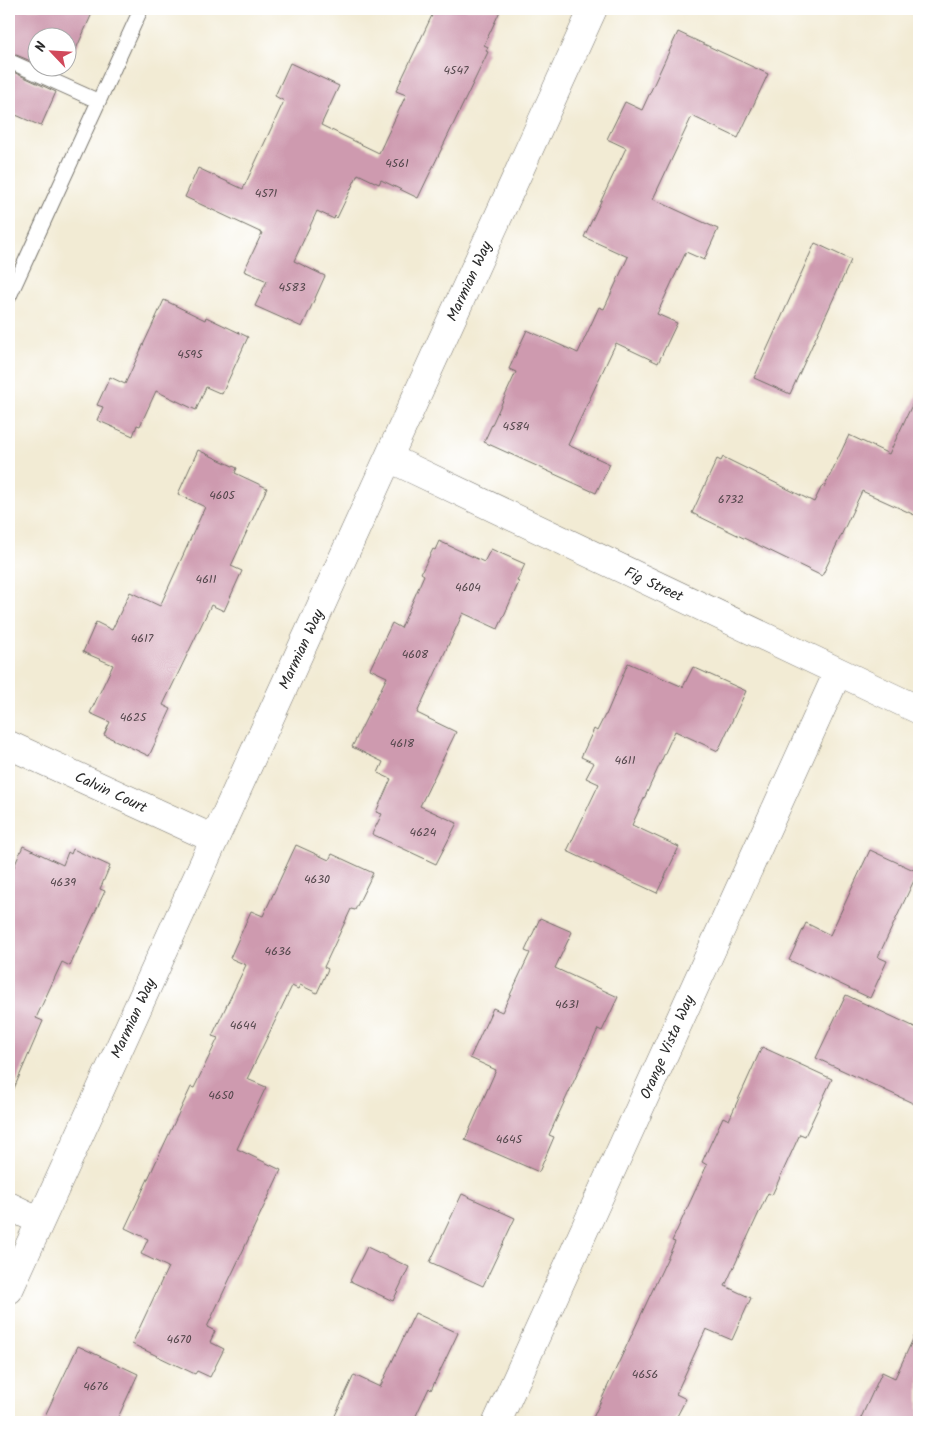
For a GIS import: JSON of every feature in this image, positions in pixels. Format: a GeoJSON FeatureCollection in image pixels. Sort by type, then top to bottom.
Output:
{"type":"FeatureCollection","features":[{"type":"Feature","properties":{"kind":"street","name":"Marmian Way"},"geometry":{"type":"LineString","coordinates":[[9,1290],[593,9]]}},
{"type":"Feature","properties":{"kind":"street","name":"Fig Street"},"geometry":{"type":"LineString","coordinates":[[388,458],[919,710]]}},
{"type":"Feature","properties":{"kind":"street","name":"Orange Vista Way"},"geometry":{"type":"LineString","coordinates":[[496,1422],[838,672]]}},
{"type":"Feature","properties":{"kind":"street","name":"Calvin Court"},"geometry":{"type":"LineString","coordinates":[[9,746],[214,840]]}},
{"type":"Feature","properties":{"kind":"street"},"geometry":{"type":"LineString","coordinates":[[9,1206],[40,1221]]}},
{"type":"Feature","properties":{"kind":"lane"},"geometry":{"type":"LineString","coordinates":[[9,298],[139,9]]}},
{"type":"Feature","properties":{"kind":"lane"},"geometry":{"type":"LineString","coordinates":[[9,61],[98,101]]}},
{"type":"Feature","properties":{"kind":"building"},"geometry":{"type":"Polygon","coordinates":[[[9,9],[94,9],[78,45],[78,28],[28,28],[28,60],[9,52],[9,9]]]}},
{"type":"Feature","properties":{"kind":"building"},"geometry":{"type":"Polygon","coordinates":[[[435,9],[501,9],[484,45],[488,47],[486,51],[488,52],[418,198],[381,180],[379,184],[358,174],[337,218],[335,216],[334,219],[317,211],[294,261],[325,276],[302,327],[255,306],[267,281],[244,271],[262,233],[185,197],[198,168],[243,189],[284,101],[275,96],[290,63],[339,86],[321,125],[379,153],[406,95],[396,91],[435,9]]]}},
{"type":"Feature","properties":{"kind":"building"},"geometry":{"type":"Polygon","coordinates":[[[678,32],[768,74],[738,138],[692,116],[653,199],[718,229],[704,260],[686,252],[657,314],[677,323],[658,363],[616,343],[568,445],[610,464],[596,493],[484,442],[516,372],[509,369],[527,330],[578,353],[599,307],[604,309],[628,257],[584,237],[626,148],[607,139],[625,102],[642,110],[678,32]]]}},
{"type":"Feature","properties":{"kind":"building"},"geometry":{"type":"Polygon","coordinates":[[[9,70],[56,92],[41,126],[9,112],[9,70]]]}},
{"type":"Feature","properties":{"kind":"building"},"geometry":{"type":"Polygon","coordinates":[[[815,243],[851,260],[790,394],[754,378],[815,243]]]}},
{"type":"Feature","properties":{"kind":"building"},"geometry":{"type":"Polygon","coordinates":[[[164,300],[205,320],[206,317],[248,337],[222,394],[206,387],[196,410],[156,391],[140,426],[137,425],[133,436],[97,420],[103,407],[97,405],[110,377],[125,384],[164,300]]]}},
{"type":"Feature","properties":{"kind":"building"},"geometry":{"type":"Polygon","coordinates":[[[919,390],[919,517],[862,491],[822,576],[692,513],[717,459],[721,461],[723,457],[814,502],[822,486],[824,488],[849,435],[889,454],[919,390]]]}},
{"type":"Feature","properties":{"kind":"building"},"geometry":{"type":"Polygon","coordinates":[[[198,450],[237,468],[235,473],[267,488],[231,566],[242,571],[224,611],[211,605],[163,705],[171,709],[149,756],[104,735],[110,722],[90,713],[113,665],[83,652],[96,622],[112,630],[130,592],[160,606],[205,507],[178,494],[198,450]]]}},
{"type":"Feature","properties":{"kind":"building"},"geometry":{"type":"Polygon","coordinates":[[[439,541],[484,562],[491,549],[525,564],[498,629],[463,613],[417,713],[456,732],[420,806],[457,823],[436,864],[372,834],[382,814],[376,812],[391,779],[378,773],[383,762],[352,747],[387,677],[370,669],[392,623],[401,628],[424,575],[421,573],[439,541]]]}},
{"type":"Feature","properties":{"kind":"building"},"geometry":{"type":"Polygon","coordinates":[[[628,663],[683,687],[693,667],[746,691],[718,751],[675,731],[632,825],[679,847],[657,893],[567,851],[599,784],[586,778],[594,763],[581,757],[594,729],[597,731],[606,715],[628,663]]]}},
{"type":"Feature","properties":{"kind":"building"},"geometry":{"type":"Polygon","coordinates":[[[296,845],[329,860],[332,854],[373,873],[355,910],[351,909],[324,967],[328,969],[317,993],[300,985],[298,989],[292,986],[247,1079],[266,1087],[237,1149],[281,1170],[207,1327],[215,1331],[210,1342],[224,1349],[210,1377],[197,1371],[195,1374],[132,1344],[168,1267],[141,1254],[148,1239],[125,1228],[191,1087],[194,1088],[218,1038],[212,1036],[246,965],[230,958],[251,911],[263,916],[296,845]]]}},
{"type":"Feature","properties":{"kind":"building"},"geometry":{"type":"Polygon","coordinates":[[[23,846],[63,865],[68,852],[71,854],[73,849],[110,866],[100,889],[105,891],[70,966],[62,962],[36,1018],[43,1021],[9,1100],[9,869],[13,869],[23,846]]]}},
{"type":"Feature","properties":{"kind":"building"},"geometry":{"type":"Polygon","coordinates":[[[870,850],[918,872],[878,957],[887,961],[870,998],[789,960],[806,923],[830,935],[870,850]]]}},
{"type":"Feature","properties":{"kind":"building"},"geometry":{"type":"Polygon","coordinates":[[[540,918],[572,932],[555,968],[618,997],[602,1031],[598,1029],[549,1135],[554,1137],[539,1172],[465,1140],[496,1070],[470,1058],[493,1008],[502,1012],[530,953],[525,951],[540,918]]]}},
{"type":"Feature","properties":{"kind":"building"},"geometry":{"type":"Polygon","coordinates":[[[846,995],[919,1029],[919,1106],[816,1058],[846,995]]]}},
{"type":"Feature","properties":{"kind":"building"},"geometry":{"type":"Polygon","coordinates":[[[762,1047],[832,1079],[805,1136],[800,1134],[772,1195],[768,1193],[725,1286],[751,1298],[732,1340],[706,1329],[676,1394],[686,1399],[674,1422],[591,1422],[675,1242],[672,1241],[707,1165],[702,1162],[723,1117],[729,1120],[762,1047]]]}},
{"type":"Feature","properties":{"kind":"building"},"geometry":{"type":"Polygon","coordinates":[[[462,1194],[515,1218],[483,1286],[430,1262],[462,1194]]]}},
{"type":"Feature","properties":{"kind":"building"},"geometry":{"type":"Polygon","coordinates":[[[367,1247],[409,1267],[393,1301],[350,1281],[367,1247]]]}},
{"type":"Feature","properties":{"kind":"building"},"geometry":{"type":"Polygon","coordinates":[[[415,1313],[458,1333],[431,1390],[429,1388],[413,1422],[332,1422],[354,1375],[380,1387],[415,1313]]]}},
{"type":"Feature","properties":{"kind":"building"},"geometry":{"type":"Polygon","coordinates":[[[919,1326],[919,1422],[859,1422],[882,1372],[895,1378],[919,1326]]]}},
{"type":"Feature","properties":{"kind":"building"},"geometry":{"type":"Polygon","coordinates":[[[78,1346],[138,1374],[116,1422],[42,1422],[78,1346]]]}}]}
